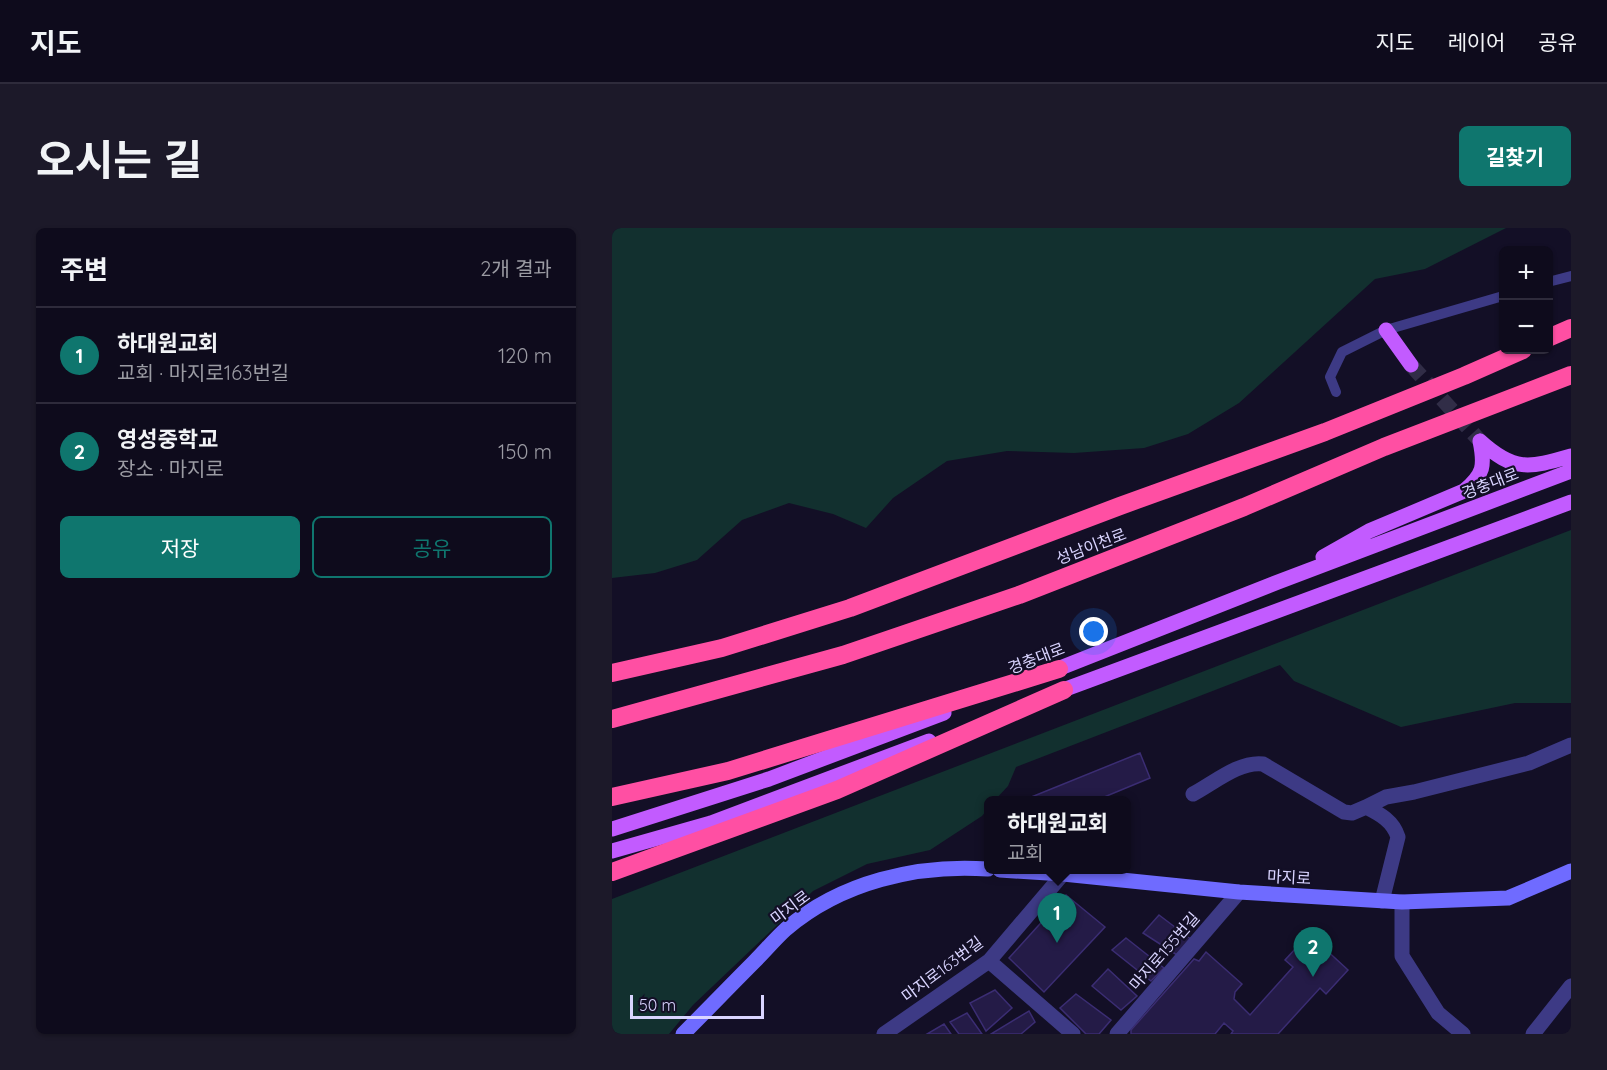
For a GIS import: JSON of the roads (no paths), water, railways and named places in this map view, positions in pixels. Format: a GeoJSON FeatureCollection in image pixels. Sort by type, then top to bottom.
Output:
{"type":"FeatureCollection","features":[{"type":"Feature","properties":{"kind":"highway"},"geometry":{"type":"LineString","coordinates":[[1553,336],[1571,328]]}},
{"type":"Feature","properties":{"kind":"highway","name":"성남이천로"},"geometry":{"type":"LineString","coordinates":[[612,673],[722,648],[850,608],[1120,506],[1325,432],[1514,354]]}},
{"type":"Feature","properties":{"kind":"highway","name":"성남이천로"},"geometry":{"type":"LineString","coordinates":[[612,719],[843,655],[1019,595],[1245,507],[1384,447],[1571,375]]}},
{"type":"Feature","properties":{"kind":"highway"},"geometry":{"type":"LineString","coordinates":[[612,797],[728,771],[1059,669]]}},
{"type":"Feature","properties":{"kind":"highway"},"geometry":{"type":"LineString","coordinates":[[612,872],[837,790],[1064,690]]}},
{"type":"Feature","properties":{"kind":"main road"},"geometry":{"type":"LineString","coordinates":[[1386,330],[1411,365]]}},
{"type":"Feature","properties":{"kind":"main road"},"geometry":{"type":"LineString","coordinates":[[1278,582],[1369,531],[1464,491],[1476,481],[1482,469],[1483,457],[1480,441],[1506,462],[1522,465],[1540,465],[1571,456]]}},
{"type":"Feature","properties":{"kind":"main road","name":"경충대로"},"geometry":{"type":"LineString","coordinates":[[612,829],[769,779],[1571,471]]}},
{"type":"Feature","properties":{"kind":"main road"},"geometry":{"type":"LineString","coordinates":[[612,851],[711,823],[1571,502]]}},
{"type":"Feature","properties":{"kind":"main road","name":"마지로"},"geometry":{"type":"LineString","coordinates":[[683,1034],[786,929],[840,894],[868,882],[911,873],[960,867],[984,869]]}},
{"type":"Feature","properties":{"kind":"main road","name":"마지로"},"geometry":{"type":"LineString","coordinates":[[1063,874],[1239,892],[1402,902],[1508,898],[1571,871]]}},
{"type":"Feature","properties":{"kind":"street"},"geometry":{"type":"LineString","coordinates":[[1193,794],[1234,771],[1255,763],[1263,764],[1344,812],[1352,813],[1386,797],[1529,763],[1571,745]]}},
{"type":"Feature","properties":{"kind":"street"},"geometry":{"type":"LineString","coordinates":[[1366,807],[1384,817],[1398,837],[1382,900]]}},
{"type":"Feature","properties":{"kind":"street","name":"마지로163번길"},"geometry":{"type":"LineString","coordinates":[[884,1034],[989,961],[1063,874]]}},
{"type":"Feature","properties":{"kind":"street","name":"마지로155번길"},"geometry":{"type":"LineString","coordinates":[[1117,1034],[1239,892]]}},
{"type":"Feature","properties":{"kind":"street"},"geometry":{"type":"LineString","coordinates":[[1402,902],[1402,956],[1438,1013],[1463,1034]]}},
{"type":"Feature","properties":{"kind":"street"},"geometry":{"type":"LineString","coordinates":[[989,961],[1073,1034]]}},
{"type":"Feature","properties":{"kind":"street"},"geometry":{"type":"LineString","coordinates":[[1533,1034],[1571,986]]}},
{"type":"Feature","properties":{"kind":"lane"},"geometry":{"type":"LineString","coordinates":[[1553,281],[1571,276]]}},
{"type":"Feature","properties":{"kind":"lane"},"geometry":{"type":"LineString","coordinates":[[1336,392],[1330,377],[1342,352],[1386,330],[1499,297]]}},
{"type":"Feature","properties":{"kind":"tunnel"},"geometry":{"type":"LineString","coordinates":[[1411,365],[1480,441]]}},
{"type":"Feature","properties":{"kind":"place","name":"하대원교회"},"geometry":{"type":"Point","coordinates":[1057,943]}},
{"type":"Feature","properties":{"kind":"place","name":"영성중학교"},"geometry":{"type":"Point","coordinates":[1313,977]}}]}
